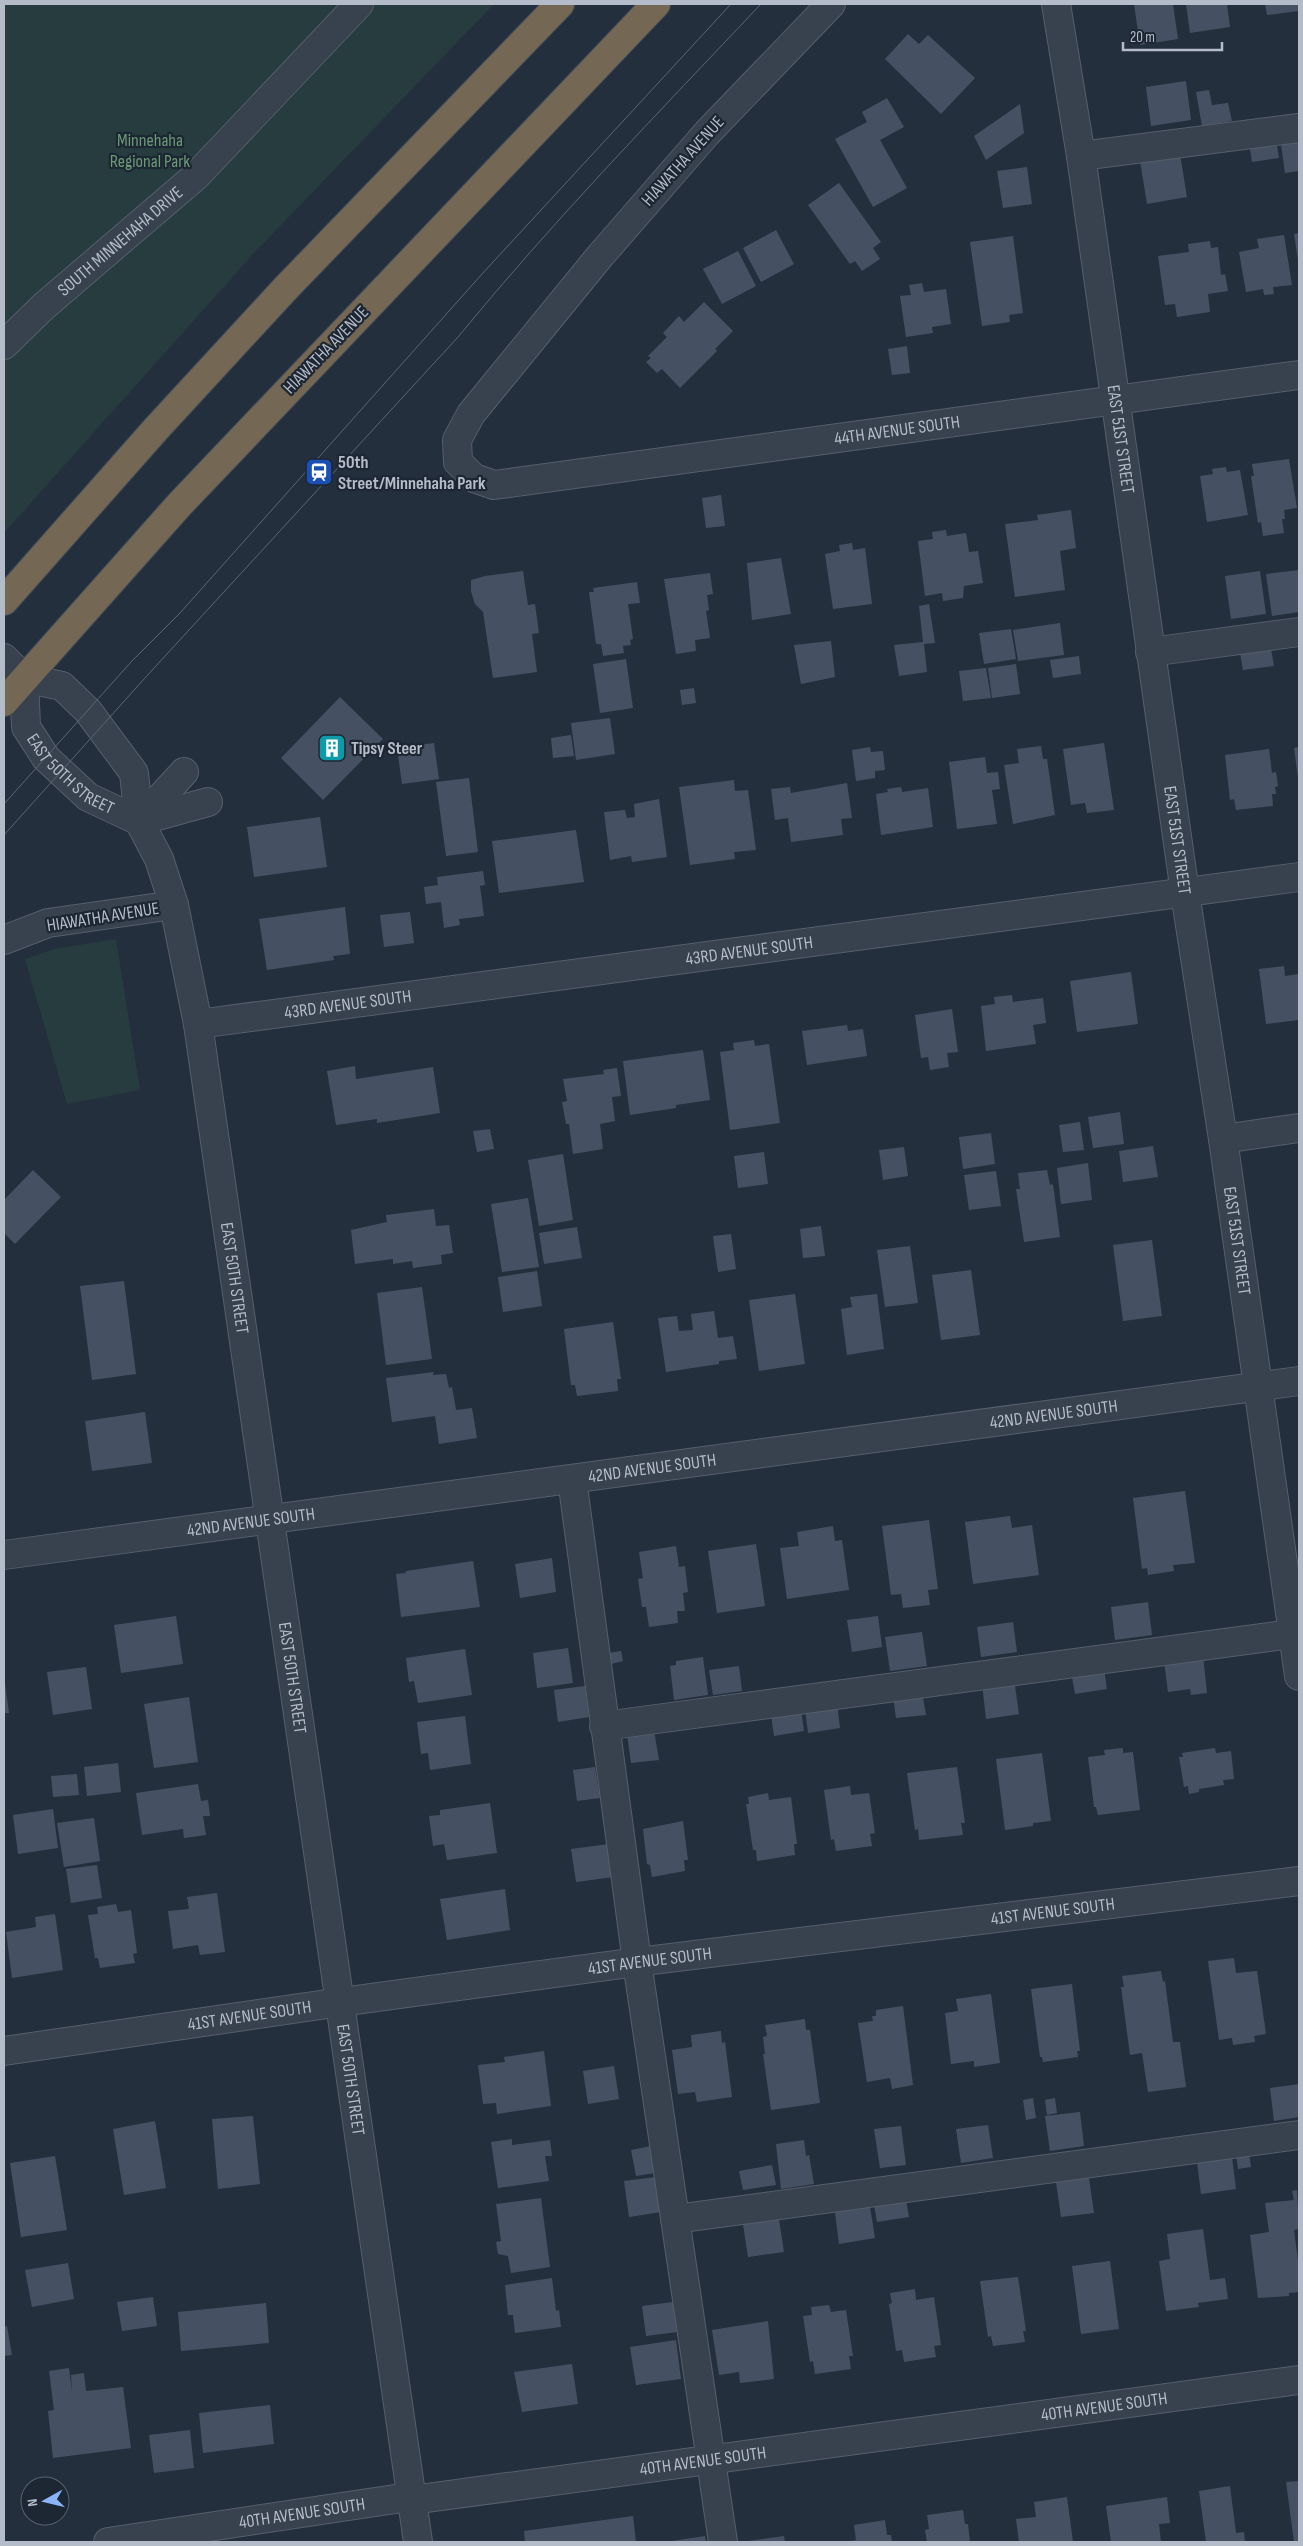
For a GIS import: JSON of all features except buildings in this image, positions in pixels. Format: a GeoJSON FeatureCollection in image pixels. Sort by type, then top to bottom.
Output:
{"type":"FeatureCollection","features":[{"type":"Feature","properties":{"kind":"highway"},"geometry":{"type":"LineString","coordinates":[[4,601],[141,444],[284,290],[560,4]]}},
{"type":"Feature","properties":{"kind":"highway","name":"HIAWATHA AVENUE"},"geometry":{"type":"LineString","coordinates":[[4,702],[179,505],[656,4]]}},
{"type":"Feature","properties":{"kind":"street","name":"SOUTH MINNEHAHA DRIVE"},"geometry":{"type":"LineString","coordinates":[[4,346],[44,306],[196,176],[359,4]]}},
{"type":"Feature","properties":{"kind":"street","name":"HIAWATHA AVENUE"},"geometry":{"type":"LineString","coordinates":[[494,485],[474,478],[458,462],[456,440],[471,414],[600,256],[707,133],[831,4]]}},
{"type":"Feature","properties":{"kind":"street","name":"EAST 51ST STREET"},"geometry":{"type":"LineString","coordinates":[[1056,4],[1081,156],[1185,893],[1223,1139],[1257,1386],[1296,1634],[1299,1676]]}},
{"type":"Feature","properties":{"kind":"street"},"geometry":{"type":"LineString","coordinates":[[1081,156],[1299,128]]}},
{"type":"Feature","properties":{"kind":"street","name":"44TH AVENUE SOUTH"},"geometry":{"type":"LineString","coordinates":[[494,485],[1299,375]]}},
{"type":"Feature","properties":{"kind":"street"},"geometry":{"type":"LineString","coordinates":[[1150,652],[1299,632]]}},
{"type":"Feature","properties":{"kind":"street"},"geometry":{"type":"LineString","coordinates":[[4,658],[24,678]]}},
{"type":"Feature","properties":{"kind":"street","name":"EAST 50TH STREET"},"geometry":{"type":"LineString","coordinates":[[139,821],[88,797],[46,758],[26,727],[24,678],[62,686],[88,711],[134,773],[139,821],[158,859],[174,905],[198,1024],[418,2542]]}},
{"type":"Feature","properties":{"kind":"street"},"geometry":{"type":"LineString","coordinates":[[139,821],[184,772]]}},
{"type":"Feature","properties":{"kind":"street"},"geometry":{"type":"LineString","coordinates":[[139,821],[208,802]]}},
{"type":"Feature","properties":{"kind":"street","name":"43RD AVENUE SOUTH"},"geometry":{"type":"LineString","coordinates":[[198,1024],[1185,893],[1299,876]]}},
{"type":"Feature","properties":{"kind":"street","name":"HIAWATHA AVENUE"},"geometry":{"type":"LineString","coordinates":[[4,940],[48,923],[174,905]]}},
{"type":"Feature","properties":{"kind":"street"},"geometry":{"type":"LineString","coordinates":[[1223,1139],[1299,1128]]}},
{"type":"Feature","properties":{"kind":"street","name":"42ND AVENUE SOUTH"},"geometry":{"type":"LineString","coordinates":[[4,1555],[1299,1380]]}},
{"type":"Feature","properties":{"kind":"street"},"geometry":{"type":"LineString","coordinates":[[572,1479],[637,1962],[723,2542]]}},
{"type":"Feature","properties":{"kind":"street"},"geometry":{"type":"LineString","coordinates":[[604,1726],[1296,1634]]}},
{"type":"Feature","properties":{"kind":"street","name":"41ST AVENUE SOUTH"},"geometry":{"type":"LineString","coordinates":[[4,2051],[341,2002],[637,1962],[1299,1881]]}},
{"type":"Feature","properties":{"kind":"street"},"geometry":{"type":"LineString","coordinates":[[675,2219],[1299,2135]]}},
{"type":"Feature","properties":{"kind":"street","name":"40TH AVENUE SOUTH"},"geometry":{"type":"LineString","coordinates":[[108,2542],[402,2498],[412,2500],[1299,2380]]}},
{"type":"Feature","properties":{"kind":"green space","name":"Minnehaha Regional Park"},"geometry":{"type":"Polygon","coordinates":[[[4,4],[494,4],[254,253],[4,533],[4,4]]]}},
{"type":"Feature","properties":{"kind":"green space"},"geometry":{"type":"Polygon","coordinates":[[[116,939],[140,1090],[67,1104],[25,959],[54,949],[116,939]]]}},
{"type":"Feature","properties":{"kind":"tram line"},"geometry":{"type":"LineString","coordinates":[[4,804],[131,662],[180,613],[482,274],[731,4]]}},
{"type":"Feature","properties":{"kind":"tram line"},"geometry":{"type":"LineString","coordinates":[[4,835],[144,679],[458,337],[568,209],[761,4]]}},
{"type":"Feature","properties":{"kind":"place","name":"50th Street/Minnehaha Park"},"geometry":{"type":"Point","coordinates":[319,472]}},
{"type":"Feature","properties":{"kind":"place","name":"Tipsy Steer"},"geometry":{"type":"Point","coordinates":[332,748]}}]}
